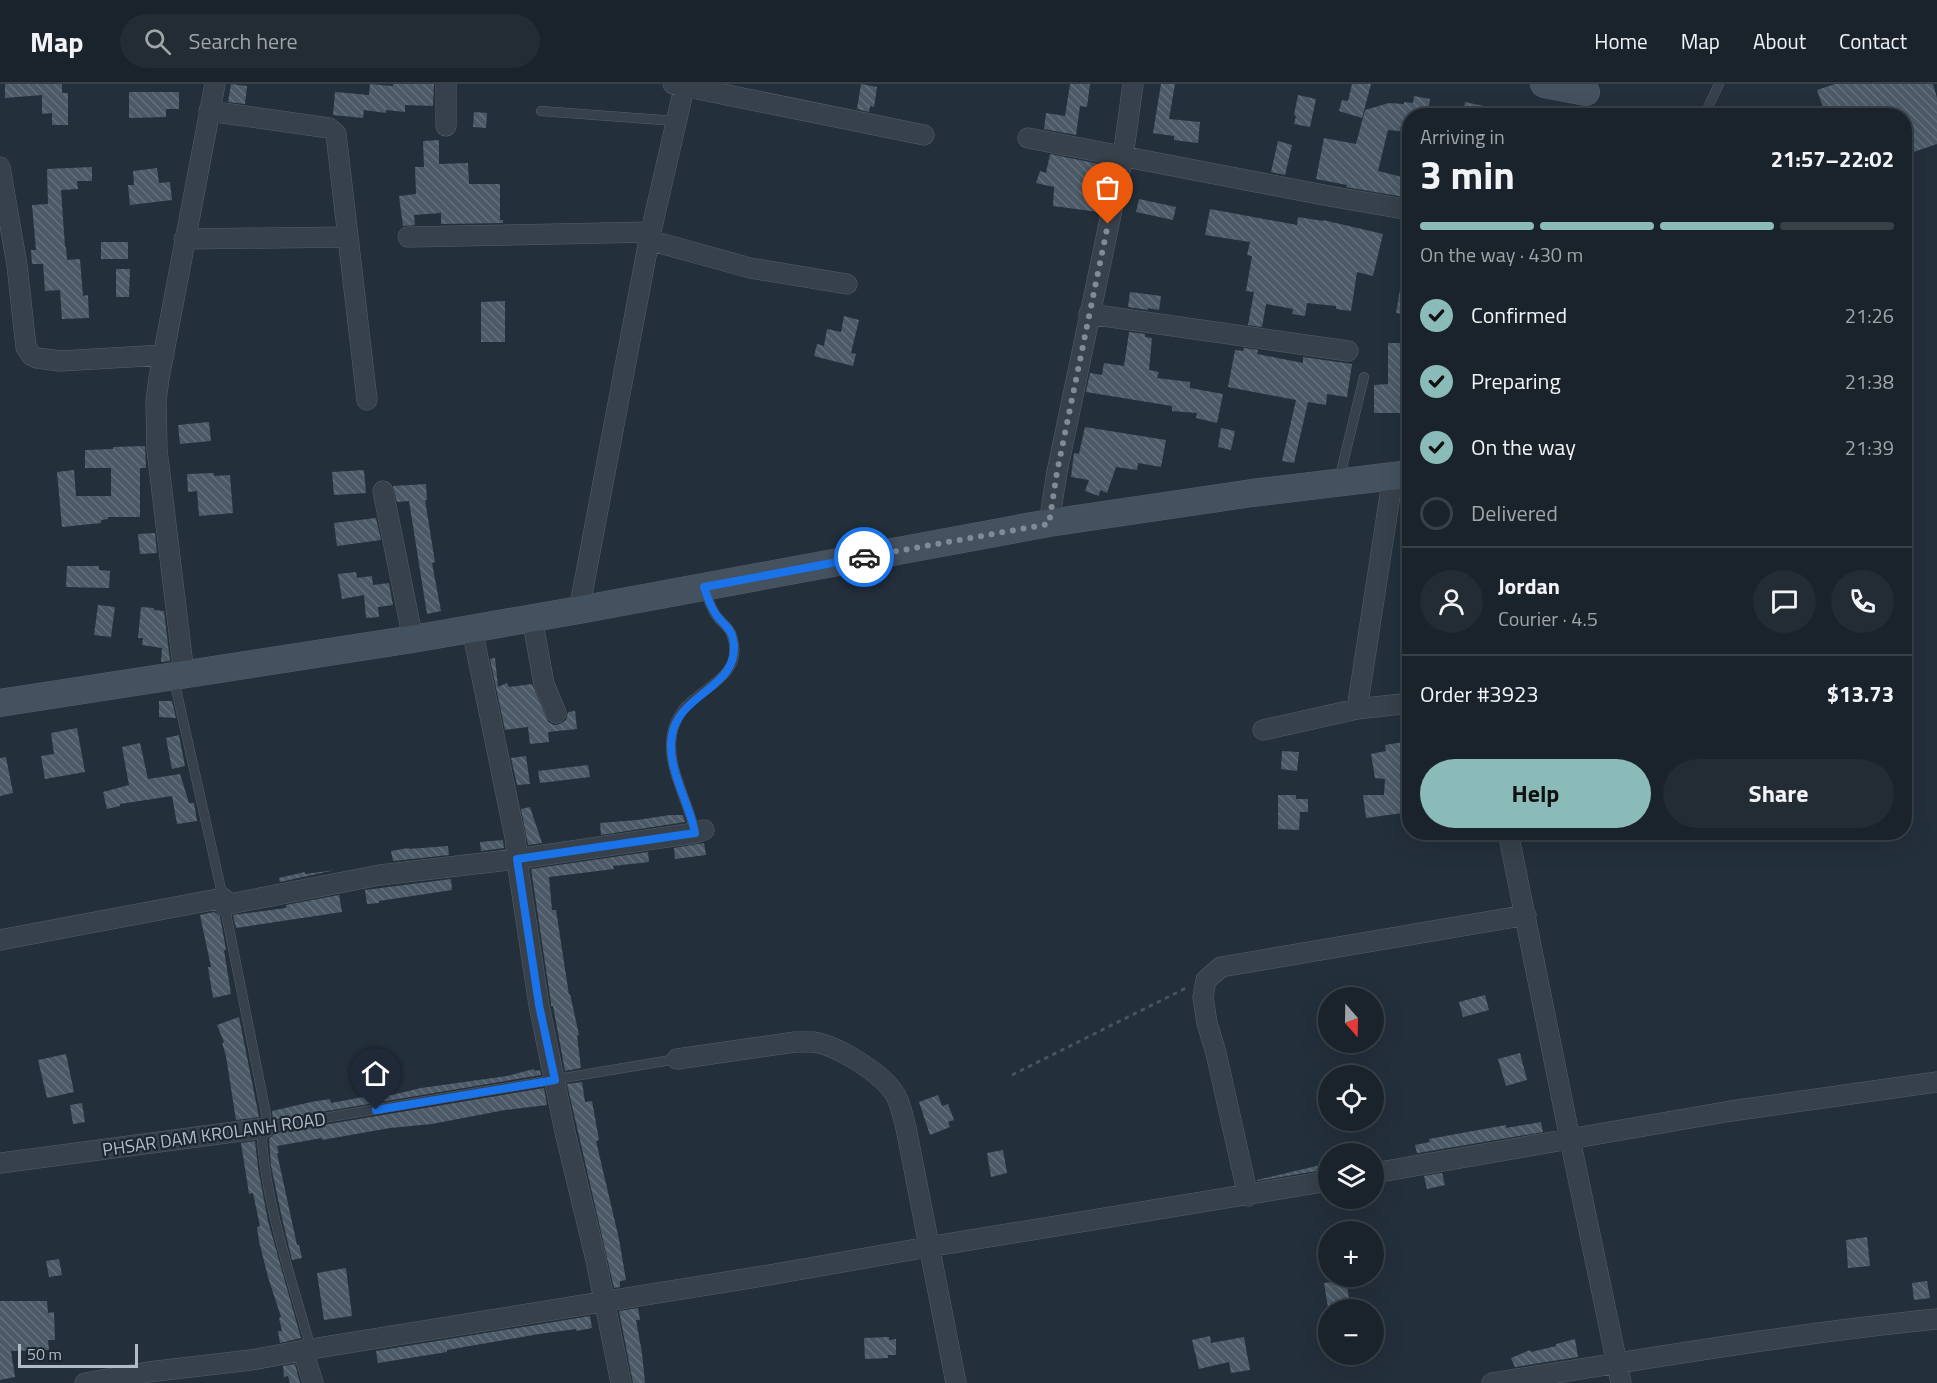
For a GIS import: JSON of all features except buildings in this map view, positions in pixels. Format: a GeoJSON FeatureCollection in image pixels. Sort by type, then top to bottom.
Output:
{"type":"FeatureCollection","features":[{"type":"Feature","properties":{"kind":"street"},"geometry":{"type":"LineString","coordinates":[[179,674],[157,450],[156,401],[184,238],[215,84]]}},
{"type":"Feature","properties":{"kind":"street"},"geometry":{"type":"LineString","coordinates":[[446,84],[446,126]]}},
{"type":"Feature","properties":{"kind":"street"},"geometry":{"type":"LineString","coordinates":[[1049,524],[1057,472],[1123,157],[1133,84]]}},
{"type":"Feature","properties":{"kind":"street"},"geometry":{"type":"LineString","coordinates":[[1544,84],[1584,97]]}},
{"type":"Feature","properties":{"kind":"street"},"geometry":{"type":"LineString","coordinates":[[579,610],[650,236],[676,121],[681,85],[924,135]]}},
{"type":"Feature","properties":{"kind":"street"},"geometry":{"type":"LineString","coordinates":[[209,111],[329,128],[334,131],[337,138],[367,400]]}},
{"type":"Feature","properties":{"kind":"street"},"geometry":{"type":"LineString","coordinates":[[1028,138],[1402,209]]}},
{"type":"Feature","properties":{"kind":"street"},"geometry":{"type":"LineString","coordinates":[[0,167],[17,265],[26,347],[31,355],[60,361],[164,355]]}},
{"type":"Feature","properties":{"kind":"street"},"geometry":{"type":"LineString","coordinates":[[408,237],[650,236],[750,268],[846,284]]}},
{"type":"Feature","properties":{"kind":"street"},"geometry":{"type":"LineString","coordinates":[[184,238],[348,237]]}},
{"type":"Feature","properties":{"kind":"street"},"geometry":{"type":"LineString","coordinates":[[1089,314],[1348,351]]}},
{"type":"Feature","properties":{"kind":"street"},"geometry":{"type":"LineString","coordinates":[[0,703],[413,639],[1049,524],[1401,475],[1357,709]]}},
{"type":"Feature","properties":{"kind":"street"},"geometry":{"type":"LineString","coordinates":[[383,491],[413,639]]}},
{"type":"Feature","properties":{"kind":"street"},"geometry":{"type":"LineString","coordinates":[[532,618],[544,684],[556,713]]}},
{"type":"Feature","properties":{"kind":"street"},"geometry":{"type":"LineString","coordinates":[[471,628],[515,837],[539,1005],[621,1383]]}},
{"type":"Feature","properties":{"kind":"street"},"geometry":{"type":"LineString","coordinates":[[1263,730],[1357,709],[1402,704]]}},
{"type":"Feature","properties":{"kind":"street"},"geometry":{"type":"LineString","coordinates":[[0,940],[380,875],[517,859],[700,832]]}},
{"type":"Feature","properties":{"kind":"street"},"geometry":{"type":"LineString","coordinates":[[1511,840],[1621,1383]]}},
{"type":"Feature","properties":{"kind":"street"},"geometry":{"type":"LineString","coordinates":[[1248,1196],[1216,1053],[1207,1023],[1203,997],[1206,980],[1221,968],[1526,915]]}},
{"type":"Feature","properties":{"kind":"street"},"geometry":{"type":"LineString","coordinates":[[677,1059],[795,1042],[814,1042],[866,1066],[887,1083],[897,1098],[906,1128],[956,1383]]}},
{"type":"Feature","properties":{"kind":"street"},"geometry":{"type":"LineString","coordinates":[[1384,1171],[1731,1111],[1937,1082]]}},
{"type":"Feature","properties":{"kind":"street","name":"PHSAR DAM KROLANH ROAD"},"geometry":{"type":"LineString","coordinates":[[0,1163],[264,1128]]}},
{"type":"Feature","properties":{"kind":"street"},"geometry":{"type":"LineString","coordinates":[[85,1383],[148,1372],[234,1362],[605,1302],[1318,1183]]}},
{"type":"Feature","properties":{"kind":"street"},"geometry":{"type":"LineString","coordinates":[[1492,1383],[1876,1325],[1937,1319]]}},
{"type":"Feature","properties":{"kind":"street"},"geometry":{"type":"LineString","coordinates":[[307,1349],[313,1383]]}},
{"type":"Feature","properties":{"kind":"lane"},"geometry":{"type":"LineString","coordinates":[[1708,108],[1719,84]]}},
{"type":"Feature","properties":{"kind":"lane"},"geometry":{"type":"LineString","coordinates":[[541,111],[676,121]]}},
{"type":"Feature","properties":{"kind":"lane"},"geometry":{"type":"LineString","coordinates":[[1338,482],[1364,377]]}},
{"type":"Feature","properties":{"kind":"lane"},"geometry":{"type":"LineString","coordinates":[[700,832],[676,773],[671,752],[672,735],[676,721],[685,707],[719,681],[729,670],[734,647],[733,636],[710,606],[704,587]]}},
{"type":"Feature","properties":{"kind":"lane"},"geometry":{"type":"LineString","coordinates":[[179,674],[266,1114],[262,1138],[270,1192],[307,1349]]}},
{"type":"Feature","properties":{"kind":"lane","name":"PHSAR DAM KROLANH ROAD"},"geometry":{"type":"LineString","coordinates":[[264,1128],[677,1059]]}},
{"type":"Feature","properties":{"kind":"path"},"geometry":{"type":"LineString","coordinates":[[1012,1076],[1185,988],[1206,980]]}},
{"type":"Feature","properties":{"kind":"way so far"},"geometry":{"type":"LineString","coordinates":[[864,557],[1049,524],[1057,472],[1108,224]]}},
{"type":"Feature","properties":{"kind":"route"},"geometry":{"type":"LineString","coordinates":[[376,1110],[555,1080],[539,1005],[517,859],[695,833],[692,816],[671,752],[672,735],[676,721],[685,707],[719,681],[729,670],[734,647],[733,636],[710,606],[704,587],[864,557]]}}]}
